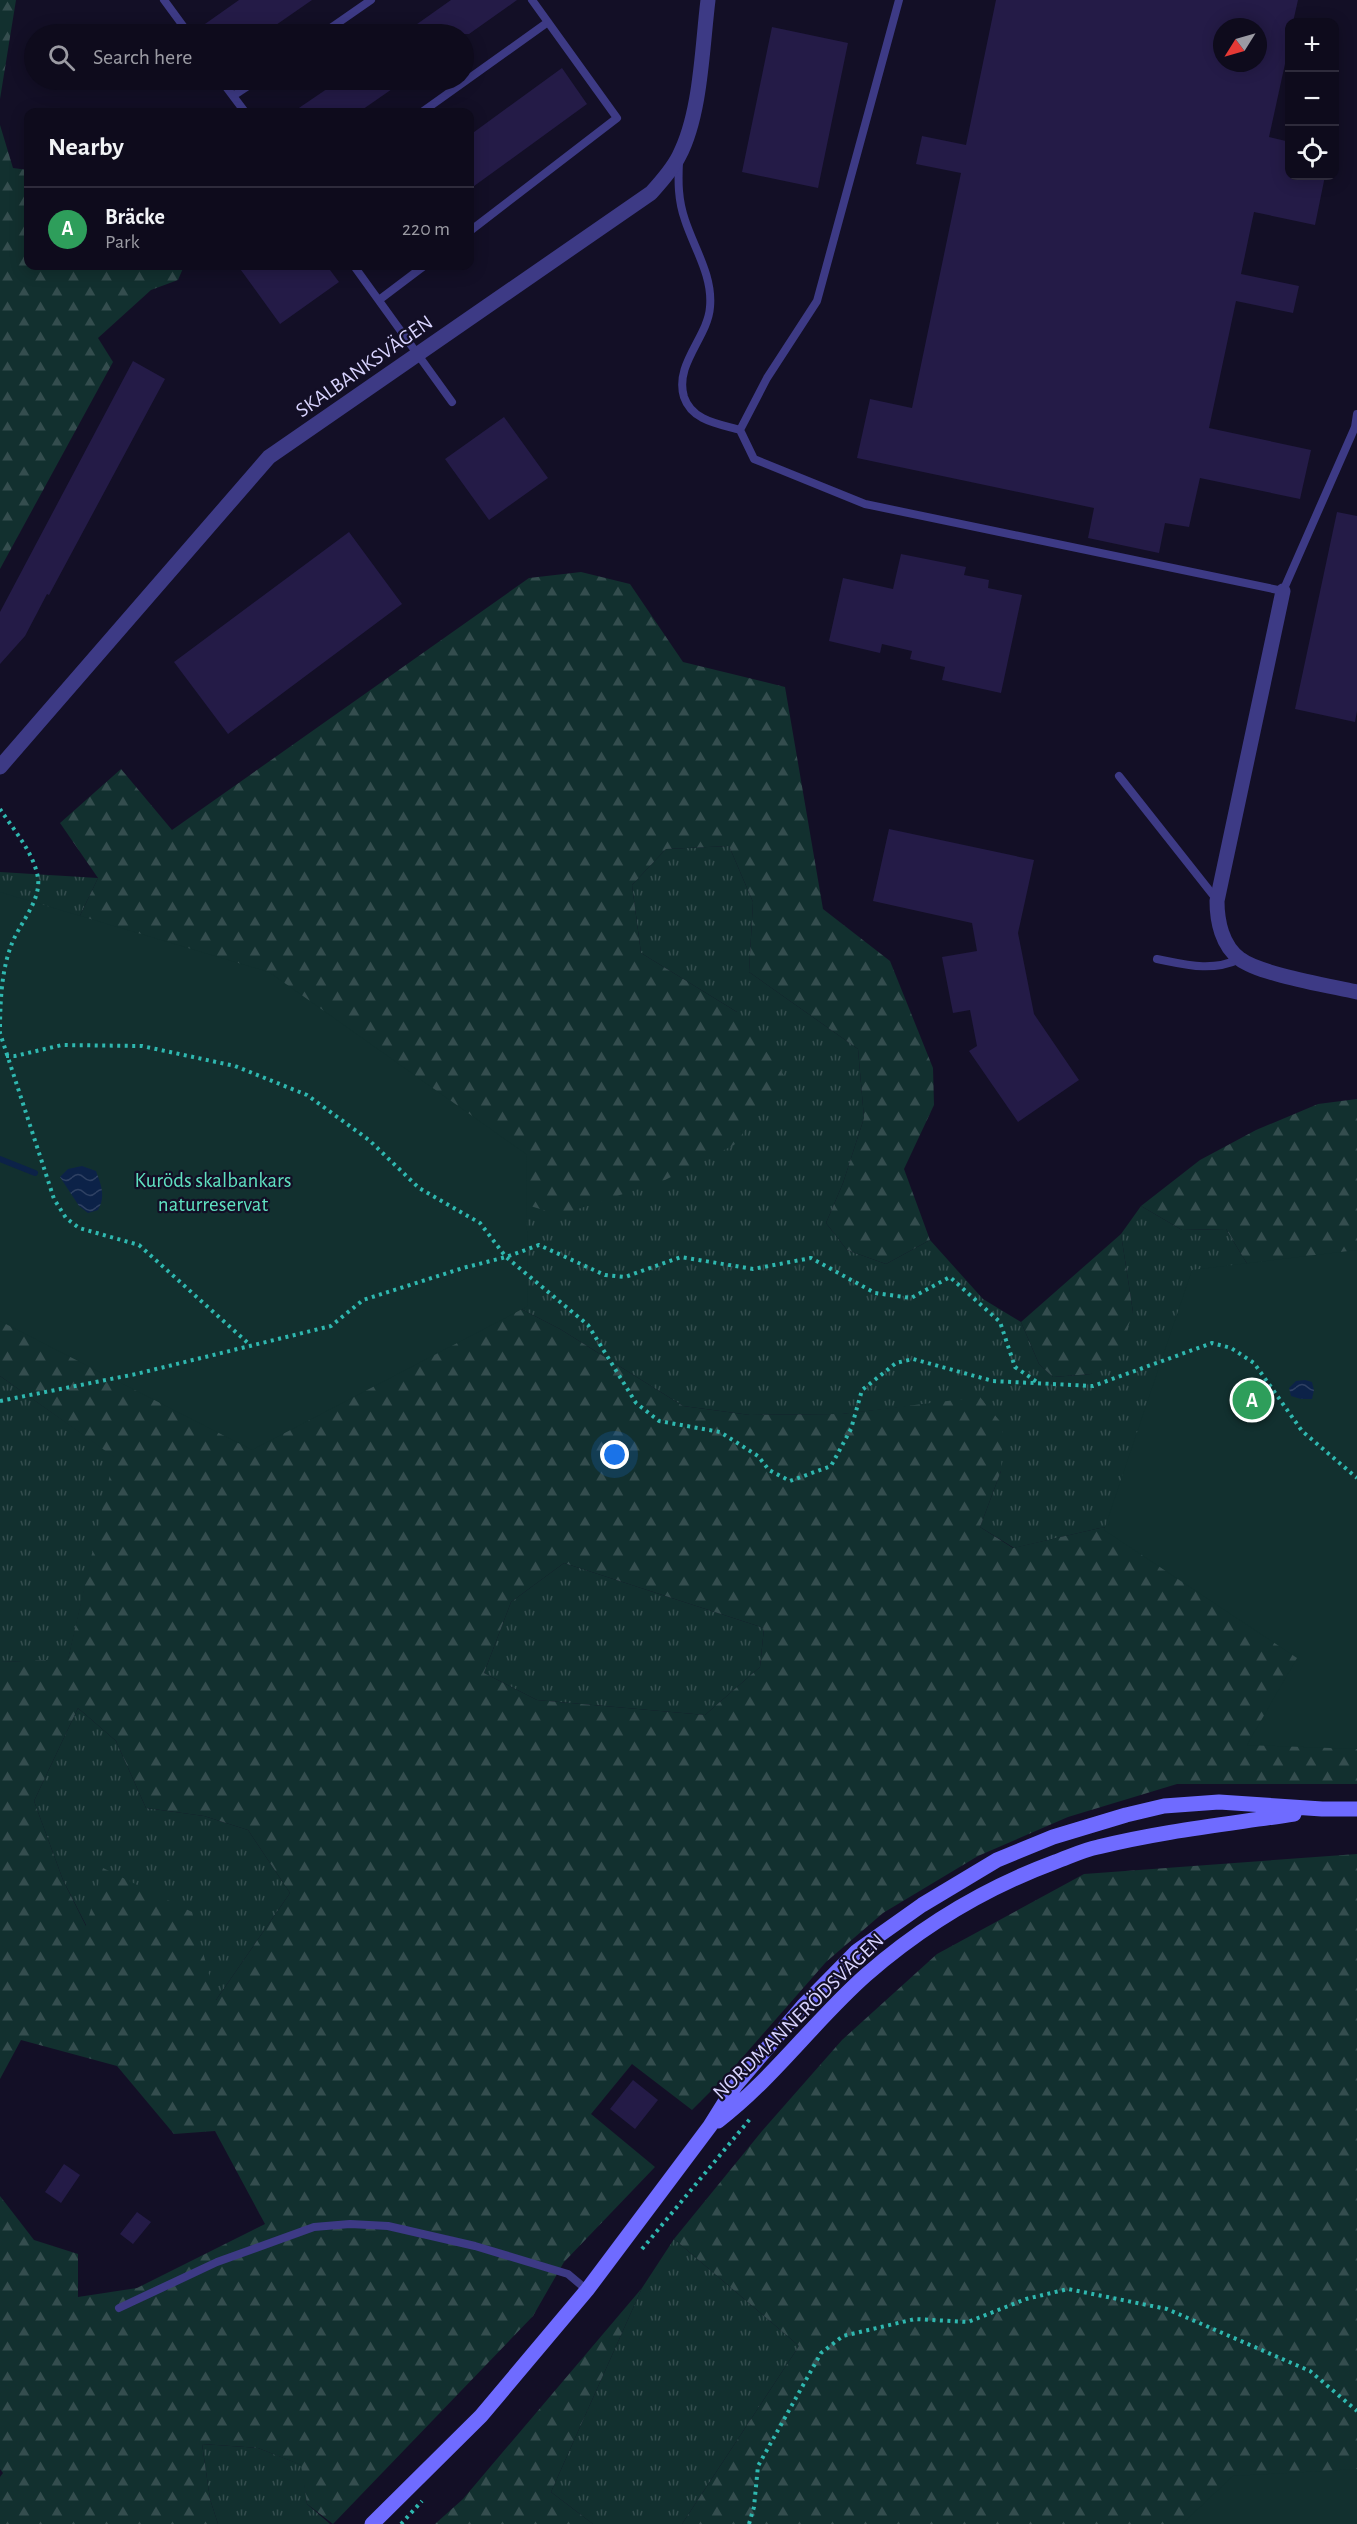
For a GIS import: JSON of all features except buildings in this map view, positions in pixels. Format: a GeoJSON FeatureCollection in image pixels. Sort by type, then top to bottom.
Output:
{"type":"FeatureCollection","features":[{"type":"Feature","properties":{"kind":"main road","name":"NORDMANNERÖDSVÄGEN"},"geometry":{"type":"LineString","coordinates":[[372,2524],[481,2416],[587,2290],[710,2126],[735,2086],[803,2006],[857,1951],[922,1905],[997,1860],[1053,1837],[1164,1806],[1219,1802],[1357,1809]]}},
{"type":"Feature","properties":{"kind":"main road","name":"NORDMANNERÖDSVÄGEN"},"geometry":{"type":"LineString","coordinates":[[710,2126],[746,2100],[864,1977],[912,1937],[978,1895],[1036,1869],[1095,1848],[1151,1835],[1322,1809]]}},
{"type":"Feature","properties":{"kind":"street","name":"SKALBANKSVÄGEN"},"geometry":{"type":"LineString","coordinates":[[0,767],[269,457],[651,193],[666,177],[679,158],[689,134],[708,0]]}},
{"type":"Feature","properties":{"kind":"street"},"geometry":{"type":"LineString","coordinates":[[1283,591],[1217,900],[1217,922],[1227,942],[1240,959],[1259,968],[1357,992]]}},
{"type":"Feature","properties":{"kind":"lane"},"geometry":{"type":"LineString","coordinates":[[165,0],[182,24]]}},
{"type":"Feature","properties":{"kind":"lane"},"geometry":{"type":"LineString","coordinates":[[336,24],[371,0]]}},
{"type":"Feature","properties":{"kind":"lane"},"geometry":{"type":"LineString","coordinates":[[474,228],[617,118],[532,0]]}},
{"type":"Feature","properties":{"kind":"lane"},"geometry":{"type":"LineString","coordinates":[[740,430],[767,378],[817,301],[899,0]]}},
{"type":"Feature","properties":{"kind":"lane"},"geometry":{"type":"LineString","coordinates":[[474,75],[548,22]]}},
{"type":"Feature","properties":{"kind":"lane"},"geometry":{"type":"LineString","coordinates":[[228,90],[242,108]]}},
{"type":"Feature","properties":{"kind":"lane"},"geometry":{"type":"LineString","coordinates":[[233,96],[242,90]]}},
{"type":"Feature","properties":{"kind":"lane"},"geometry":{"type":"LineString","coordinates":[[428,108],[453,90]]}},
{"type":"Feature","properties":{"kind":"lane"},"geometry":{"type":"LineString","coordinates":[[679,158],[678,185],[681,208],[708,279],[711,295],[706,323],[687,361],[683,381],[684,396],[691,410],[703,419],[740,430],[754,459],[865,504],[1283,591],[1355,427],[1357,414]]}},
{"type":"Feature","properties":{"kind":"lane"},"geometry":{"type":"LineString","coordinates":[[357,270],[452,402]]}},
{"type":"Feature","properties":{"kind":"lane"},"geometry":{"type":"LineString","coordinates":[[379,300],[419,270]]}},
{"type":"Feature","properties":{"kind":"lane"},"geometry":{"type":"LineString","coordinates":[[1119,776],[1217,900]]}},
{"type":"Feature","properties":{"kind":"lane"},"geometry":{"type":"LineString","coordinates":[[1157,959],[1210,968],[1220,967],[1240,959]]}},
{"type":"Feature","properties":{"kind":"lane"},"geometry":{"type":"LineString","coordinates":[[119,2308],[217,2262],[314,2228],[350,2224],[388,2226],[475,2246],[568,2274],[587,2290]]}},
{"type":"Feature","properties":{"kind":"path"},"geometry":{"type":"LineString","coordinates":[[0,809],[32,860],[38,879],[29,910],[11,946],[0,1009],[0,1033],[54,1199],[66,1218],[79,1228],[139,1245],[249,1345]]}},
{"type":"Feature","properties":{"kind":"path"},"geometry":{"type":"LineString","coordinates":[[6,1056],[62,1045],[142,1046],[235,1066],[307,1095],[369,1140],[419,1188],[480,1223],[506,1257],[588,1325],[636,1403],[659,1421],[720,1432],[758,1456],[769,1470],[790,1481],[831,1466],[851,1429],[862,1390],[896,1363],[914,1359],[993,1381],[1093,1386],[1212,1343],[1231,1348],[1254,1363],[1302,1431],[1357,1478]]}},
{"type":"Feature","properties":{"kind":"path"},"geometry":{"type":"LineString","coordinates":[[0,1401],[136,1374],[331,1326],[363,1300],[539,1245],[605,1275],[626,1277],[681,1257],[753,1269],[811,1258],[875,1293],[911,1298],[950,1277],[1000,1322],[1015,1366],[1040,1384]]}},
{"type":"Feature","properties":{"kind":"path"},"geometry":{"type":"LineString","coordinates":[[639,2252],[754,2114]]}},
{"type":"Feature","properties":{"kind":"path"},"geometry":{"type":"LineString","coordinates":[[749,2524],[754,2507],[758,2466],[821,2353],[843,2336],[915,2319],[968,2322],[1026,2299],[1068,2289],[1167,2309],[1310,2371],[1357,2411]]}},
{"type":"Feature","properties":{"kind":"path"},"geometry":{"type":"LineString","coordinates":[[401,2524],[423,2500]]}},
{"type":"Feature","properties":{"kind":"green space"},"geometry":{"type":"Polygon","coordinates":[[[0,0],[16,0],[0,99],[0,0]]]}},
{"type":"Feature","properties":{"kind":"green space"},"geometry":{"type":"Polygon","coordinates":[[[0,125],[13,168],[24,169],[24,270],[182,270],[178,280],[151,290],[98,338],[113,362],[0,569],[0,125]]]}},
{"type":"Feature","properties":{"kind":"green space"},"geometry":{"type":"Polygon","coordinates":[[[581,572],[630,584],[683,662],[785,687],[823,909],[890,961],[933,1068],[934,1105],[904,1169],[930,1240],[886,1264],[847,1250],[826,1223],[843,1183],[864,1118],[858,1049],[749,972],[753,902],[729,846],[666,849],[632,885],[641,953],[737,1012],[785,1077],[734,1145],[665,1180],[560,1215],[465,1186],[52,974],[98,878],[60,823],[121,769],[172,830],[529,578],[581,572]]]}},
{"type":"Feature","properties":{"kind":"green space"},"geometry":{"type":"Polygon","coordinates":[[[729,846],[753,902],[749,972],[858,1049],[864,1118],[843,1183],[826,1223],[847,1250],[886,1264],[930,1240],[983,1299],[1021,1322],[1039,1364],[1053,1377],[1091,1374],[1133,1312],[1121,1234],[1141,1206],[1182,1230],[1226,1229],[1266,1295],[1187,1524],[1100,1528],[1014,1548],[980,1527],[1001,1471],[980,1398],[842,1414],[750,1415],[683,1406],[560,1329],[482,1289],[0,1296],[0,872],[98,878],[52,974],[737,1012],[641,953],[632,885],[666,849],[729,846]]]}},
{"type":"Feature","properties":{"kind":"green space","name":"Kuröds skalbankars naturreservat"},"geometry":{"type":"Polygon","coordinates":[[[0,892],[269,972],[526,1154],[528,1306],[252,1450],[0,1321],[0,892]]]}},
{"type":"Feature","properties":{"kind":"green space"},"geometry":{"type":"Polygon","coordinates":[[[1357,1099],[1357,1360],[1266,1295],[1226,1229],[1182,1230],[1141,1206],[1200,1160],[1256,1130],[1318,1104],[1357,1099]]]}},
{"type":"Feature","properties":{"kind":"green space"},"geometry":{"type":"Polygon","coordinates":[[[1121,1234],[1133,1312],[1118,1358],[1091,1374],[1053,1377],[1039,1364],[1021,1322],[1121,1234]]]}},
{"type":"Feature","properties":{"kind":"green space"},"geometry":{"type":"Polygon","coordinates":[[[1357,1250],[1357,1749],[1247,1745],[1297,1658],[1104,1530],[1192,1270],[1357,1250]]]}},
{"type":"Feature","properties":{"kind":"green space"},"geometry":{"type":"Polygon","coordinates":[[[482,1289],[560,1329],[683,1406],[750,1415],[841,1414],[980,1397],[1003,1425],[1001,1471],[980,1527],[1013,1548],[1100,1528],[1187,1524],[1357,1595],[1357,1784],[1177,1784],[1068,1817],[978,1856],[883,1913],[826,1962],[727,2075],[692,2110],[632,2064],[591,2114],[655,2167],[564,2262],[533,2316],[333,2524],[307,2504],[301,2465],[258,2448],[202,2444],[210,2499],[218,2524],[0,2524],[0,2477],[3,2473],[0,2469],[0,2196],[34,2240],[78,2254],[78,2297],[137,2288],[265,2224],[215,2131],[174,2134],[117,2066],[21,2040],[0,2079],[0,1662],[68,1659],[114,1457],[0,1376],[0,1296],[482,1289]],[[564,1563],[511,1602],[484,1673],[537,1700],[705,1715],[760,1667],[764,1628],[564,1563]],[[78,1708],[34,1801],[63,1880],[86,1926],[103,1868],[192,1912],[216,2000],[290,1893],[248,1830],[204,1816],[146,1808],[116,1741],[78,1708]]]}},
{"type":"Feature","properties":{"kind":"green space"},"geometry":{"type":"Polygon","coordinates":[[[0,1376],[115,1457],[68,1660],[0,1662],[0,1376]]]}},
{"type":"Feature","properties":{"kind":"green space"},"geometry":{"type":"Polygon","coordinates":[[[564,1563],[764,1628],[760,1667],[705,1715],[537,1700],[484,1673],[511,1602],[564,1563]]]}},
{"type":"Feature","properties":{"kind":"green space"},"geometry":{"type":"Polygon","coordinates":[[[78,1708],[116,1741],[146,1808],[204,1816],[248,1830],[290,1893],[216,2000],[87,1927],[63,1880],[34,1801],[78,1708]]]}},
{"type":"Feature","properties":{"kind":"green space"},"geometry":{"type":"Polygon","coordinates":[[[1357,1854],[1357,2524],[682,2524],[799,2346],[674,2239],[762,2131],[842,2040],[937,1954],[1084,1874],[1357,1854]]]}},
{"type":"Feature","properties":{"kind":"green space"},"geometry":{"type":"Polygon","coordinates":[[[674,2239],[799,2346],[682,2524],[593,2524],[551,2492],[642,2288],[674,2239]]]}},
{"type":"Feature","properties":{"kind":"green space"},"geometry":{"type":"Polygon","coordinates":[[[642,2288],[551,2492],[593,2524],[435,2524],[463,2499],[642,2288]]]}},
{"type":"Feature","properties":{"kind":"green space"},"geometry":{"type":"Polygon","coordinates":[[[202,2444],[258,2448],[302,2465],[307,2504],[330,2524],[218,2524],[210,2499],[202,2444]]]}},
{"type":"Feature","properties":{"kind":"green space"},"geometry":{"type":"Polygon","coordinates":[[[1357,2469],[1357,2524],[1182,2524],[1233,2476],[1357,2469]]]}},
{"type":"Feature","properties":{"kind":"water"},"geometry":{"type":"Polygon","coordinates":[[[82,1166],[96,1171],[102,1190],[102,1200],[98,1210],[88,1213],[79,1206],[60,1177],[68,1169],[82,1166]]]}},
{"type":"Feature","properties":{"kind":"water"},"geometry":{"type":"Polygon","coordinates":[[[1296,1381],[1312,1382],[1314,1390],[1312,1399],[1291,1396],[1289,1388],[1296,1381]]]}},
{"type":"Feature","properties":{"kind":"waterway"},"geometry":{"type":"LineString","coordinates":[[0,1159],[35,1173]]}},
{"type":"Feature","properties":{"kind":"place","name":"Bräcke"},"geometry":{"type":"Point","coordinates":[1252,1400]}}]}
